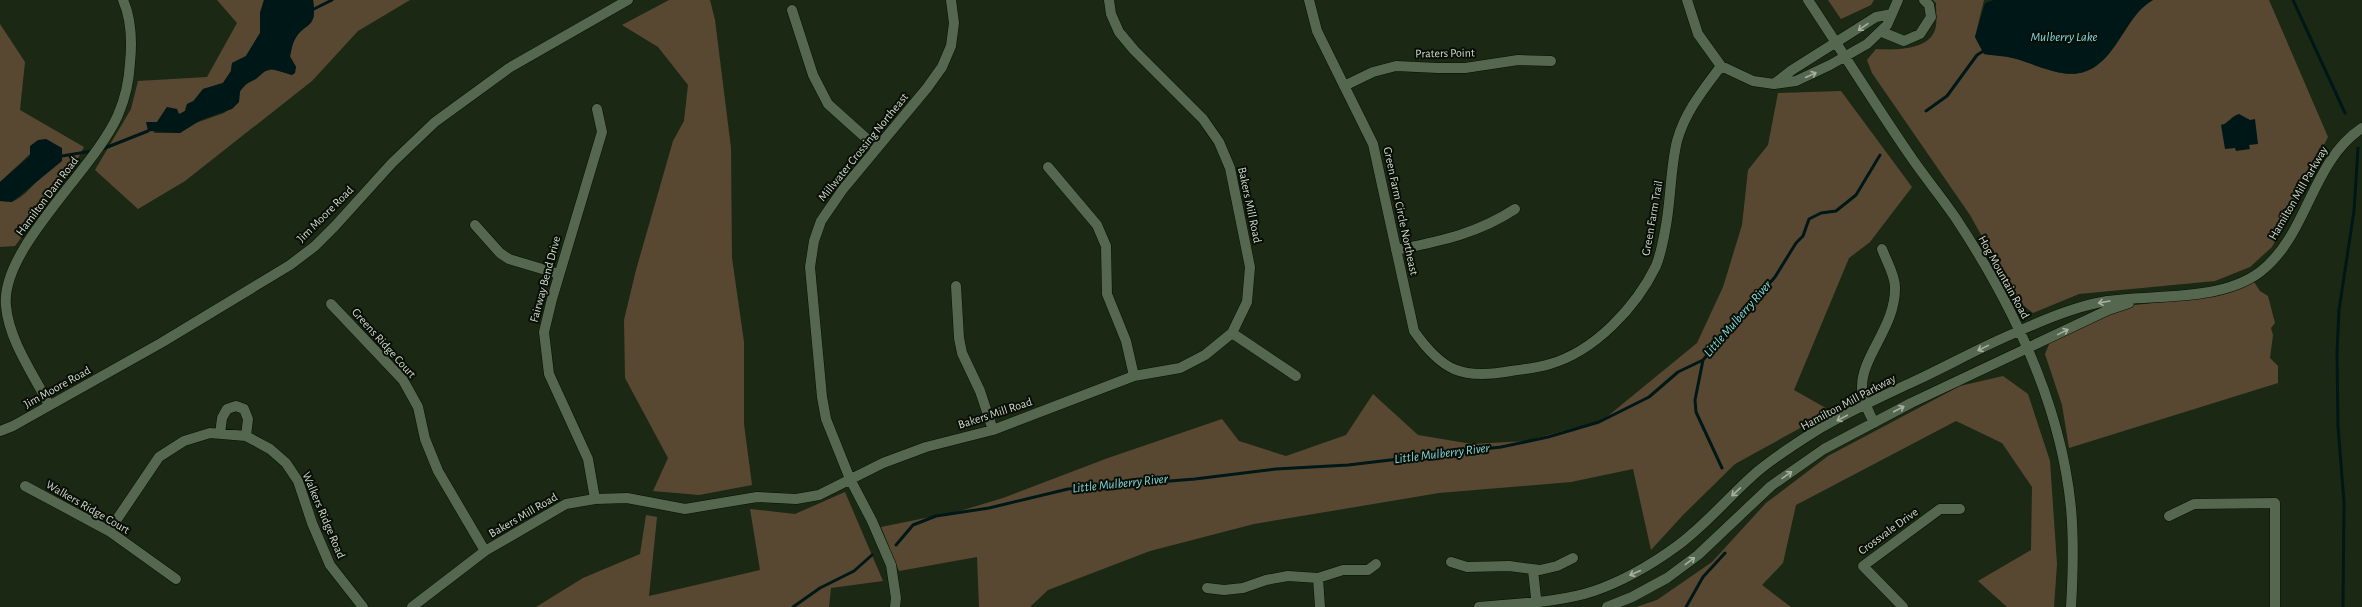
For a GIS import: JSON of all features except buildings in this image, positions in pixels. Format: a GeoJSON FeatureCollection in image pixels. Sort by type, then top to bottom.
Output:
{"type":"FeatureCollection","features":[{"type":"Feature","properties":{"kind":"street","name":"Hamilton Dam Road"},"geometry":{"type":"LineString","coordinates":[[49,405],[11,331],[6,305],[8,280],[19,255],[94,154],[118,116],[129,79],[132,44],[123,0]]}},
{"type":"Feature","properties":{"kind":"street","name":"Jim Moore Road"},"geometry":{"type":"LineString","coordinates":[[0,431],[161,343],[290,265],[315,246],[392,163],[442,118],[515,64],[628,0]]}},
{"type":"Feature","properties":{"kind":"street","name":"Millwater Crossing Northeast"},"geometry":{"type":"LineString","coordinates":[[895,607],[896,598],[891,565],[872,521],[850,479],[826,419],[810,267],[814,241],[821,221],[843,189],[942,67],[951,46],[954,23],[950,0]]}},
{"type":"Feature","properties":{"kind":"street","name":"Bakers Mill Road"},"geometry":{"type":"LineString","coordinates":[[412,607],[486,551],[566,504],[595,499],[627,498],[685,509],[757,497],[796,499],[819,495],[883,463],[926,447],[993,430],[1134,376],[1180,368],[1205,354],[1232,333],[1247,302],[1250,267],[1230,168],[1219,142],[1203,119],[1134,50],[1120,32],[1111,14],[1109,0]]}},
{"type":"Feature","properties":{"kind":"street","name":"Green Farm Circle Northeast"},"geometry":{"type":"LineString","coordinates":[[1309,0],[1317,31],[1373,144],[1380,168],[1414,331],[1430,353],[1446,366],[1458,371]]}},
{"type":"Feature","properties":{"kind":"street"},"geometry":{"type":"LineString","coordinates":[[1687,0],[1698,34],[1721,66],[1753,81],[1774,84],[1796,81],[1845,57],[1882,32],[1898,0]]}},
{"type":"Feature","properties":{"kind":"street","name":"Hog Mountain Road"},"geometry":{"type":"LineString","coordinates":[[1808,0],[1906,150],[1955,217],[1992,278],[2027,349],[2053,416],[2071,507],[2074,555],[2071,607]]}},
{"type":"Feature","properties":{"kind":"street"},"geometry":{"type":"LineString","coordinates":[[1882,32],[1904,41],[1920,34],[1931,17],[1929,5],[1924,0]]}},
{"type":"Feature","properties":{"kind":"street"},"geometry":{"type":"LineString","coordinates":[[792,10],[813,76],[828,104],[877,148]]}},
{"type":"Feature","properties":{"kind":"street"},"geometry":{"type":"LineString","coordinates":[[1774,84],[1792,70],[1876,17],[1892,14]]}},
{"type":"Feature","properties":{"kind":"street","name":"Praters Point"},"geometry":{"type":"LineString","coordinates":[[1344,86],[1373,72],[1396,66],[1465,68],[1518,60],[1551,61]]}},
{"type":"Feature","properties":{"kind":"street","name":"Green Farm Trail"},"geometry":{"type":"LineString","coordinates":[[1458,371],[1496,374],[1550,364],[1580,351],[1608,329],[1636,298],[1656,265],[1665,231],[1677,142],[1689,111],[1721,66]]}},
{"type":"Feature","properties":{"kind":"street","name":"Fairway Bend Drive"},"geometry":{"type":"LineString","coordinates":[[595,499],[588,459],[549,374],[545,355],[544,332],[559,274],[602,132],[596,108]]}},
{"type":"Feature","properties":{"kind":"street","name":"Hamilton Mill Parkway"},"geometry":{"type":"LineString","coordinates":[[1479,607],[1537,604],[1592,592],[1640,571],[1679,545],[1759,471],[1814,432],[2018,331],[2082,306],[2109,301],[2143,299],[2227,287],[2242,282],[2260,272],[2290,239],[2328,162],[2344,142],[2362,128]]}},
{"type":"Feature","properties":{"kind":"street"},"geometry":{"type":"LineString","coordinates":[[1048,167],[1097,225],[1106,246],[1107,294],[1126,341],[1134,376]]}},
{"type":"Feature","properties":{"kind":"street"},"geometry":{"type":"LineString","coordinates":[[1396,250],[1462,236],[1496,222],[1515,209]]}},
{"type":"Feature","properties":{"kind":"street"},"geometry":{"type":"LineString","coordinates":[[475,225],[500,254],[509,259],[559,274]]}},
{"type":"Feature","properties":{"kind":"street"},"geometry":{"type":"LineString","coordinates":[[1874,422],[1866,405],[1862,388],[1866,366],[1892,313],[1895,286],[1882,249]]}},
{"type":"Feature","properties":{"kind":"street"},"geometry":{"type":"LineString","coordinates":[[956,286],[959,338],[962,353],[980,391],[993,430]]}},
{"type":"Feature","properties":{"kind":"street","name":"Hamilton Mill Parkway"},"geometry":{"type":"LineString","coordinates":[[1607,607],[1632,597],[1667,578],[1698,555],[1771,486],[1824,449],[1874,422],[2108,310],[2143,299]]}},
{"type":"Feature","properties":{"kind":"street","name":"Greens Ridge Court"},"geometry":{"type":"LineString","coordinates":[[331,304],[403,380],[418,407],[425,439],[438,471],[486,551]]}},
{"type":"Feature","properties":{"kind":"street"},"geometry":{"type":"LineString","coordinates":[[1232,333],[1296,376]]}},
{"type":"Feature","properties":{"kind":"street"},"geometry":{"type":"LineString","coordinates":[[220,434],[226,409],[236,406],[244,409],[248,419],[246,436]]}},
{"type":"Feature","properties":{"kind":"street","name":"Walkers Ridge Road"},"geometry":{"type":"LineString","coordinates":[[109,531],[159,457],[184,441],[210,433],[246,436],[270,449],[286,463],[298,481],[312,523],[330,565],[363,607]]}},
{"type":"Feature","properties":{"kind":"street","name":"Walkers Ridge Court"},"geometry":{"type":"LineString","coordinates":[[25,486],[109,531],[176,579]]}},
{"type":"Feature","properties":{"kind":"street"},"geometry":{"type":"LineString","coordinates":[[2169,516],[2194,504],[2275,503],[2275,607]]}},
{"type":"Feature","properties":{"kind":"street","name":"Crossvale Drive"},"geometry":{"type":"LineString","coordinates":[[1903,607],[1862,566],[1940,509],[1960,509]]}},
{"type":"Feature","properties":{"kind":"street"},"geometry":{"type":"LineString","coordinates":[[1451,562],[1467,567],[1509,566],[1533,570],[1557,566],[1573,558]]}},
{"type":"Feature","properties":{"kind":"street"},"geometry":{"type":"LineString","coordinates":[[1207,588],[1224,590],[1243,588],[1266,580],[1288,576],[1318,578],[1343,570],[1368,570],[1376,564]]}},
{"type":"Feature","properties":{"kind":"street"},"geometry":{"type":"LineString","coordinates":[[1533,570],[1537,604]]}},
{"type":"Feature","properties":{"kind":"street"},"geometry":{"type":"LineString","coordinates":[[1318,578],[1320,607]]}},
{"type":"Feature","properties":{"kind":"shaded area"},"geometry":{"type":"Polygon","coordinates":[[[217,0],[264,0],[260,13],[260,33],[246,56],[232,63],[231,71],[223,83],[203,89],[193,101],[187,104],[185,111],[179,115],[167,107],[157,122],[154,133],[180,133],[190,125],[224,113],[239,102],[240,93],[243,88],[254,78],[269,70],[280,71],[292,75],[296,67],[290,56],[293,44],[298,35],[309,25],[314,17],[313,0],[410,0],[358,31],[312,81],[185,181],[138,209],[95,170],[131,109],[138,81],[207,77],[237,23],[217,0]]]}},
{"type":"Feature","properties":{"kind":"shaded area"},"geometry":{"type":"Polygon","coordinates":[[[669,0],[710,0],[715,20],[731,148],[732,258],[744,342],[744,424],[752,485],[699,495],[653,491],[668,458],[625,378],[624,320],[636,270],[673,141],[684,121],[688,85],[658,47],[622,25],[669,0]]]}},
{"type":"Feature","properties":{"kind":"shaded area"},"geometry":{"type":"Polygon","coordinates":[[[1828,0],[1874,0],[1871,5],[1841,19],[1828,0]]]}},
{"type":"Feature","properties":{"kind":"shaded area"},"geometry":{"type":"Polygon","coordinates":[[[1933,0],[1984,0],[1975,37],[1984,54],[2020,60],[2047,69],[2071,74],[2082,73],[2093,68],[2103,60],[2141,9],[2153,0],[2269,0],[2328,137],[2272,247],[2250,267],[2215,281],[2079,294],[2033,313],[2018,301],[1970,215],[1872,73],[1867,60],[1876,49],[1902,49],[1920,45],[1928,40],[1933,34],[1936,26],[1936,3],[1933,0]]]}},
{"type":"Feature","properties":{"kind":"shaded area"},"geometry":{"type":"Polygon","coordinates":[[[0,24],[25,62],[20,110],[84,147],[70,173],[15,246],[0,247],[0,201],[13,201],[26,193],[62,149],[46,139],[0,182],[0,24]]]}},
{"type":"Feature","properties":{"kind":"shaded area"},"geometry":{"type":"Polygon","coordinates":[[[1841,91],[1912,187],[1870,242],[1849,258],[1794,390],[1831,411],[1735,464],[1683,515],[1651,550],[1633,469],[1571,482],[1439,493],[1254,524],[1150,551],[1048,590],[1030,607],[979,607],[977,557],[899,571],[881,527],[960,511],[1003,498],[1108,458],[1222,419],[1239,441],[1286,456],[1346,435],[1373,394],[1418,435],[1472,444],[1526,441],[1603,420],[1697,343],[1723,287],[1742,225],[1748,170],[1768,145],[1778,93],[1841,91]]]}},
{"type":"Feature","properties":{"kind":"shaded area"},"geometry":{"type":"Polygon","coordinates":[[[2254,282],[2260,291],[2268,296],[2275,323],[2271,328],[2273,335],[2270,358],[2278,366],[2278,383],[2069,448],[2062,405],[2045,354],[2050,342],[2117,309],[2135,305],[2219,296],[2254,282]]]}},
{"type":"Feature","properties":{"kind":"shaded area"},"geometry":{"type":"Polygon","coordinates":[[[2003,376],[2028,394],[2050,461],[2057,564],[2054,607],[2007,607],[1978,581],[2031,550],[2032,487],[2002,443],[1956,421],[1796,505],[1783,563],[1762,585],[1791,607],[1636,607],[1657,600],[1712,562],[1766,503],[1828,456],[1960,386],[2003,376]]]}},
{"type":"Feature","properties":{"kind":"shaded area"},"geometry":{"type":"Polygon","coordinates":[[[845,492],[883,581],[831,588],[829,607],[536,607],[583,578],[640,554],[646,515],[657,517],[649,596],[760,570],[750,509],[795,514],[845,492]]]}},
{"type":"Feature","properties":{"kind":"water"},"geometry":{"type":"Polygon","coordinates":[[[264,0],[313,0],[314,17],[309,25],[298,35],[292,47],[290,57],[296,67],[295,73],[292,75],[272,69],[265,71],[256,79],[246,84],[240,91],[239,102],[232,109],[201,120],[180,133],[148,131],[146,122],[157,122],[167,107],[177,109],[179,114],[185,111],[187,104],[194,101],[203,89],[223,83],[231,71],[232,63],[246,56],[260,33],[260,13],[264,0]]]}},
{"type":"Feature","properties":{"kind":"water","name":"Mulberry Lake"},"geometry":{"type":"Polygon","coordinates":[[[1994,0],[2153,0],[2141,9],[2131,21],[2114,47],[2103,60],[2093,68],[2082,73],[2071,74],[2047,69],[2020,60],[1984,54],[1975,37],[1985,3],[1994,0]]]}},
{"type":"Feature","properties":{"kind":"water"},"geometry":{"type":"Polygon","coordinates":[[[2239,114],[2250,120],[2255,119],[2258,144],[2249,145],[2250,149],[2236,151],[2235,148],[2225,149],[2221,125],[2239,114]]]}},
{"type":"Feature","properties":{"kind":"water"},"geometry":{"type":"Polygon","coordinates":[[[46,139],[62,148],[62,161],[12,202],[0,201],[0,182],[30,156],[30,146],[38,140],[46,139]]]}},
{"type":"Feature","properties":{"kind":"waterway"},"geometry":{"type":"LineString","coordinates":[[314,9],[332,0]]}},
{"type":"Feature","properties":{"kind":"waterway"},"geometry":{"type":"LineString","coordinates":[[2293,0],[2345,113]]}},
{"type":"Feature","properties":{"kind":"waterway","name":"Little Mulberry River"},"geometry":{"type":"LineString","coordinates":[[1926,111],[1947,96],[1977,55],[1985,50]]}},
{"type":"Feature","properties":{"kind":"waterway"},"geometry":{"type":"LineString","coordinates":[[100,150],[148,131]]}},
{"type":"Feature","properties":{"kind":"waterway"},"geometry":{"type":"LineString","coordinates":[[2343,607],[2344,502],[2338,426],[2337,353],[2339,310],[2354,211],[2358,148]]}},
{"type":"Feature","properties":{"kind":"waterway"},"geometry":{"type":"LineString","coordinates":[[62,156],[92,151]]}},
{"type":"Feature","properties":{"kind":"waterway","name":"Little Mulberry River"},"geometry":{"type":"LineString","coordinates":[[896,545],[913,525],[936,516],[989,508],[1068,489],[1195,479],[1276,469],[1348,465],[1501,447],[1548,437],[1599,422],[1649,397],[1678,372],[1703,360],[1775,277],[1796,243],[1803,236],[1809,219],[1821,213],[1836,211],[1856,195],[1880,155]]}},
{"type":"Feature","properties":{"kind":"waterway"},"geometry":{"type":"LineString","coordinates":[[1703,360],[1695,400],[1696,412],[1722,468]]}},
{"type":"Feature","properties":{"kind":"waterway"},"geometry":{"type":"LineString","coordinates":[[1686,607],[1703,577],[1725,553]]}},
{"type":"Feature","properties":{"kind":"waterway","name":"Little Mulberry River"},"geometry":{"type":"LineString","coordinates":[[793,607],[820,588],[854,571],[872,555]]}}]}
